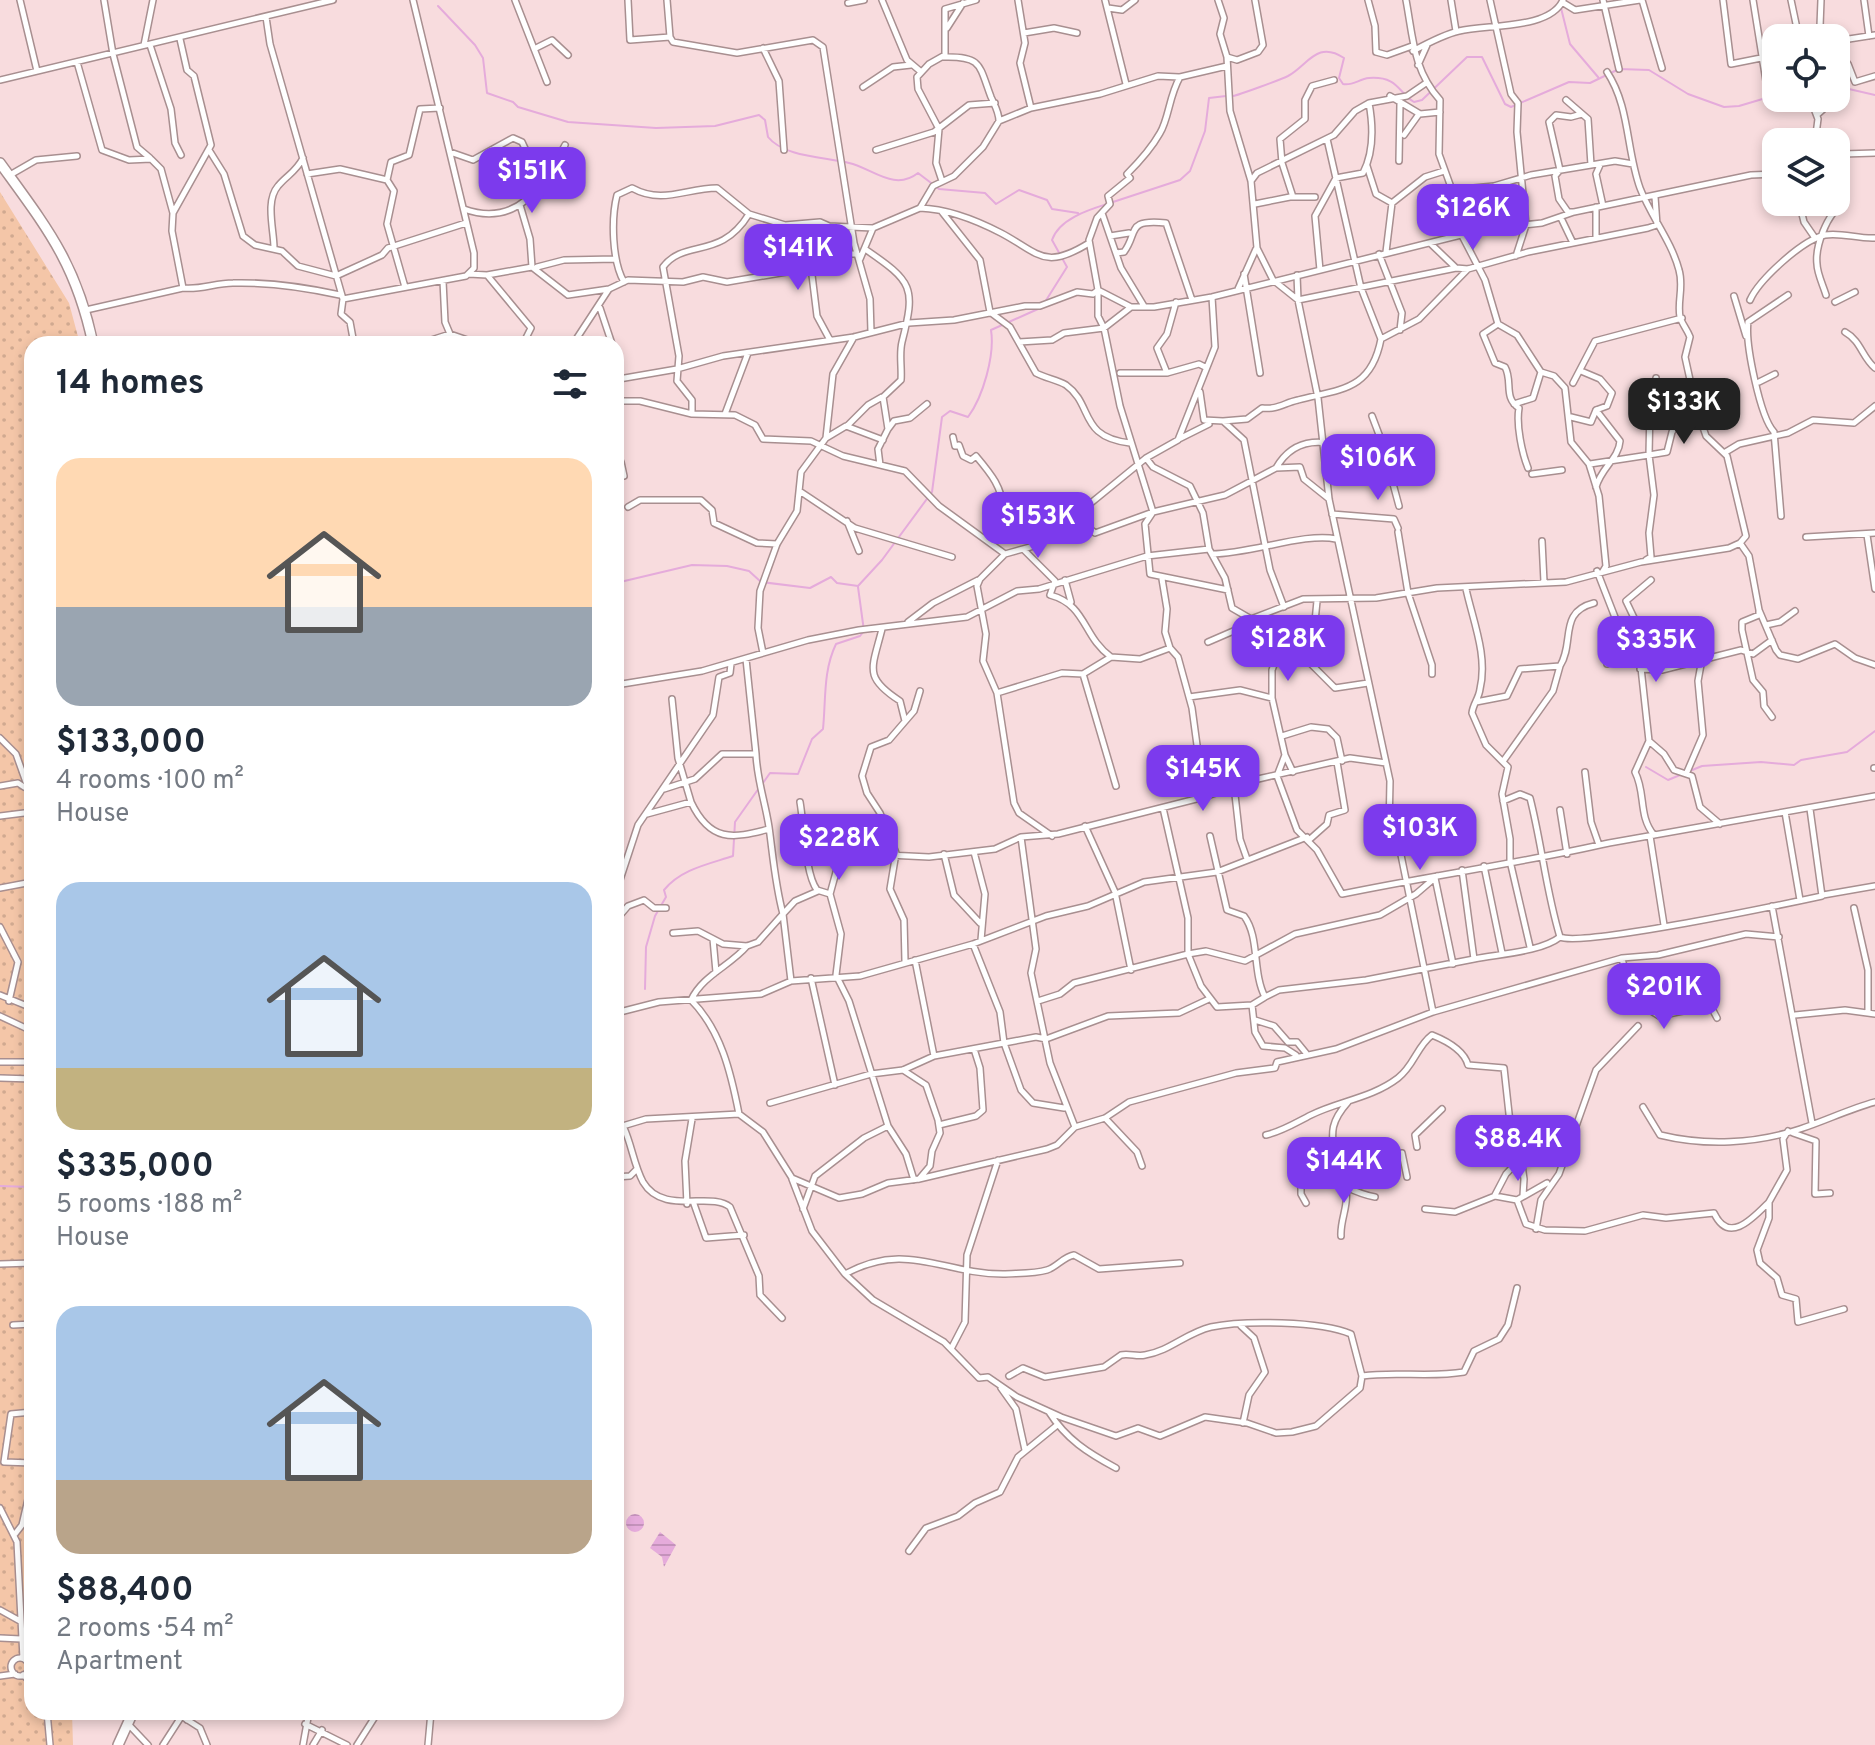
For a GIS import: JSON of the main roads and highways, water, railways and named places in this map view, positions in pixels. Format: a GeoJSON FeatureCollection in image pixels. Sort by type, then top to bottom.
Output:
{"type":"FeatureCollection","features":[{"type":"Feature","properties":{"kind":"main road"},"geometry":{"type":"LineString","coordinates":[[0,163],[64,255],[86,310],[91,336]]}},
{"type":"Feature","properties":{"kind":"main road"},"geometry":{"type":"LineString","coordinates":[[118,1745],[131,1720]]}},
{"type":"Feature","properties":{"kind":"waterway"},"geometry":{"type":"LineString","coordinates":[[438,6],[475,45],[483,58],[487,93],[513,102],[518,107],[568,122],[656,128],[715,126],[759,115],[765,120],[768,137],[784,149],[849,163],[892,180],[909,178],[918,173],[939,189],[985,193],[996,204],[1019,190],[1047,200],[1052,209],[1078,213]]}},
{"type":"Feature","properties":{"kind":"waterway"},"geometry":{"type":"LineString","coordinates":[[1561,8],[1570,44],[1598,77]]}},
{"type":"Feature","properties":{"kind":"waterway"},"geometry":{"type":"LineString","coordinates":[[1233,96],[1288,76],[1313,56],[1327,52],[1344,58],[1339,78],[1343,84],[1379,78],[1392,82],[1414,102],[1422,100],[1467,57],[1482,57],[1505,104],[1511,107],[1569,82],[1590,83],[1619,69],[1649,70],[1688,94],[1724,107],[1762,99]]}},
{"type":"Feature","properties":{"kind":"waterway"},"geometry":{"type":"LineString","coordinates":[[1850,89],[1875,95]]}},
{"type":"Feature","properties":{"kind":"waterway"},"geometry":{"type":"LineString","coordinates":[[1113,202],[1180,180],[1190,171],[1205,131],[1209,98],[1226,96]]}},
{"type":"Feature","properties":{"kind":"waterway"},"geometry":{"type":"LineString","coordinates":[[1045,302],[1067,267],[1052,240],[1056,233],[1075,216],[1107,204]]}},
{"type":"Feature","properties":{"kind":"waterway"},"geometry":{"type":"LineString","coordinates":[[624,581],[692,565],[727,566],[749,571],[761,582],[810,588],[831,577],[837,583],[858,586],[882,560],[932,492],[942,417],[950,411],[968,417],[973,409],[989,363],[991,330],[1038,309]]}},
{"type":"Feature","properties":{"kind":"waterway"},"geometry":{"type":"LineString","coordinates":[[763,783],[770,773],[798,774],[812,739],[823,729],[827,675],[836,644],[860,636],[864,631],[858,587]]}},
{"type":"Feature","properties":{"kind":"waterway"},"geometry":{"type":"LineString","coordinates":[[1646,767],[1668,780],[1702,766],[1761,762],[1794,765],[1801,760],[1847,752],[1875,731]]}},
{"type":"Feature","properties":{"kind":"waterway"},"geometry":{"type":"LineString","coordinates":[[645,989],[646,947],[655,916],[666,897],[664,890],[687,872],[733,856],[735,822],[759,788]]}},
{"type":"Feature","properties":{"kind":"waterway"},"geometry":{"type":"LineString","coordinates":[[0,1186],[24,1187]]}}]}
